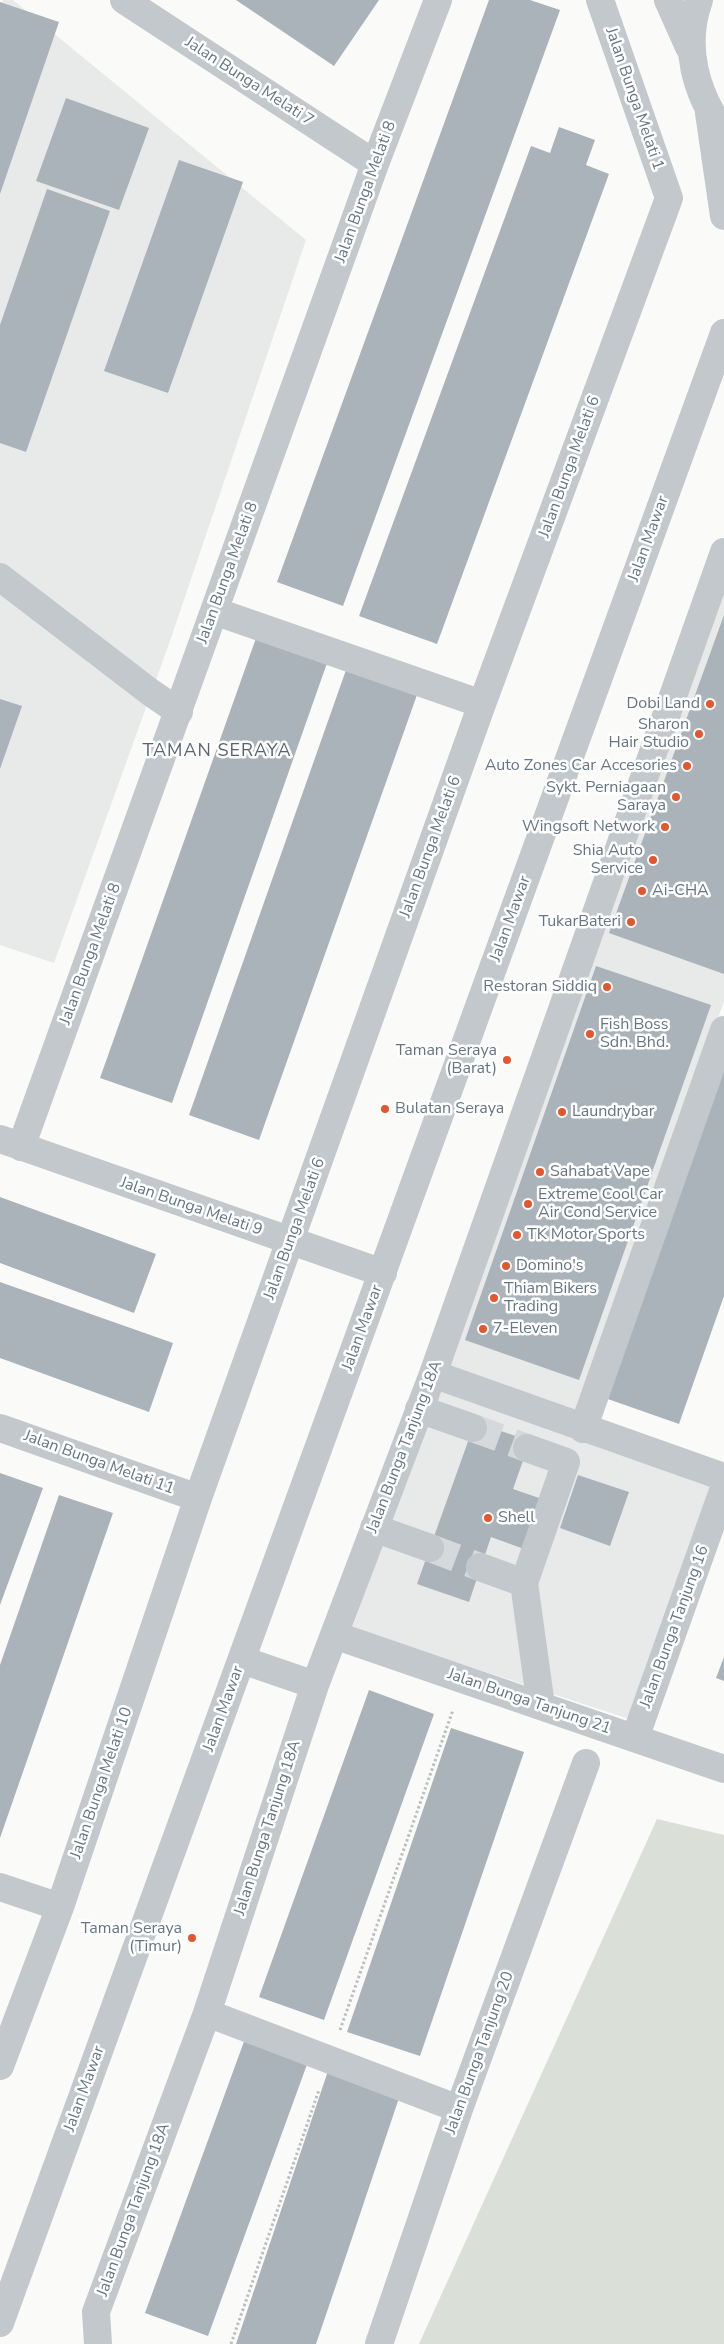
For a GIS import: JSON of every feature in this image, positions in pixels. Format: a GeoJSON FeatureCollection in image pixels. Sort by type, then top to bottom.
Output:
{"type":"FeatureCollection","features":[{"type":"Feature","properties":{"kind":"street","name":"Jalan Bunga Melati 7"},"geometry":{"type":"LineString","coordinates":[[124,0],[375,164]]}},
{"type":"Feature","properties":{"kind":"street","name":"Jalan Bunga Melati 8"},"geometry":{"type":"LineString","coordinates":[[11,1143],[179,712],[375,164],[438,0]]}},
{"type":"Feature","properties":{"kind":"street","name":"Jalan Bunga Melati 1"},"geometry":{"type":"LineString","coordinates":[[600,0],[668,198]]}},
{"type":"Feature","properties":{"kind":"street"},"geometry":{"type":"LineString","coordinates":[[668,0],[691,51],[697,83],[717,123],[724,216]]}},
{"type":"Feature","properties":{"kind":"street"},"geometry":{"type":"LineString","coordinates":[[691,51],[693,16],[698,0]]}},
{"type":"Feature","properties":{"kind":"street","name":"Jalan Bunga Melati 6"},"geometry":{"type":"LineString","coordinates":[[198,1498],[482,704],[668,198]]}},
{"type":"Feature","properties":{"kind":"street","name":"Jalan Mawar"},"geometry":{"type":"LineString","coordinates":[[0,2323],[724,333]]}},
{"type":"Feature","properties":{"kind":"street","name":"Jalan Bunga Tanjung 18A"},"geometry":{"type":"LineString","coordinates":[[98,2344],[96,2312],[207,2013],[315,1684],[433,1374],[724,552]]}},
{"type":"Feature","properties":{"kind":"street"},"geometry":{"type":"LineString","coordinates":[[5,587],[179,712]]}},
{"type":"Feature","properties":{"kind":"street"},"geometry":{"type":"LineString","coordinates":[[214,611],[482,704]]}},
{"type":"Feature","properties":{"kind":"street"},"geometry":{"type":"LineString","coordinates":[[583,1429],[724,1030]]}},
{"type":"Feature","properties":{"kind":"street","name":"Jalan Bunga Melati 9"},"geometry":{"type":"LineString","coordinates":[[11,1143],[383,1273]]}},
{"type":"Feature","properties":{"kind":"street"},"geometry":{"type":"LineString","coordinates":[[433,1374],[583,1429],[724,1477]]}},
{"type":"Feature","properties":{"kind":"street"},"geometry":{"type":"LineString","coordinates":[[420,1409],[473,1428]]}},
{"type":"Feature","properties":{"kind":"street","name":"Jalan Bunga Melati 11"},"geometry":{"type":"LineString","coordinates":[[0,1428],[198,1498]]}},
{"type":"Feature","properties":{"kind":"street"},"geometry":{"type":"LineString","coordinates":[[527,1448],[566,1462],[524,1583],[542,1706]]}},
{"type":"Feature","properties":{"kind":"street","name":"Jalan Bunga Tanjung 16"},"geometry":{"type":"LineString","coordinates":[[635,1738],[724,1488]]}},
{"type":"Feature","properties":{"kind":"street","name":"Jalan Bunga Melati 10"},"geometry":{"type":"LineString","coordinates":[[0,2066],[60,1907],[198,1498]]}},
{"type":"Feature","properties":{"kind":"street"},"geometry":{"type":"LineString","coordinates":[[374,1528],[430,1548]]}},
{"type":"Feature","properties":{"kind":"street"},"geometry":{"type":"LineString","coordinates":[[480,1567],[524,1583]]}},
{"type":"Feature","properties":{"kind":"street","name":"Jalan Bunga Tanjung 21"},"geometry":{"type":"LineString","coordinates":[[334,1635],[724,1769]]}},
{"type":"Feature","properties":{"kind":"street"},"geometry":{"type":"LineString","coordinates":[[242,1660],[315,1684]]}},
{"type":"Feature","properties":{"kind":"street","name":"Jalan Bunga Tanjung 20"},"geometry":{"type":"LineString","coordinates":[[379,2344],[459,2109],[586,1763]]}},
{"type":"Feature","properties":{"kind":"street"},"geometry":{"type":"LineString","coordinates":[[0,1887],[60,1907]]}},
{"type":"Feature","properties":{"kind":"street"},"geometry":{"type":"LineString","coordinates":[[207,2013],[459,2109]]}},
{"type":"Feature","properties":{"kind":"path"},"geometry":{"type":"LineString","coordinates":[[231,2344],[464,1679]]}},
{"type":"Feature","properties":{"kind":"shaded area"},"geometry":{"type":"Polygon","coordinates":[[[3,0],[13,0],[306,240],[170,641],[54,963],[0,945],[0,9],[3,0]]]}},
{"type":"Feature","properties":{"kind":"shaded area"},"geometry":{"type":"Polygon","coordinates":[[[724,588],[724,1001],[570,1434],[711,1483],[629,1719],[352,1628],[516,1177],[724,588]]]}},
{"type":"Feature","properties":{"kind":"shaded area"},"geometry":{"type":"Polygon","coordinates":[[[657,1819],[724,1835],[724,2344],[419,2344],[657,1819]]]}},
{"type":"Feature","properties":{"kind":"building"},"geometry":{"type":"Polygon","coordinates":[[[236,0],[379,0],[334,66],[236,0]]]}},
{"type":"Feature","properties":{"kind":"building"},"geometry":{"type":"Polygon","coordinates":[[[489,0],[530,0],[560,10],[343,606],[277,582],[489,0]]]}},
{"type":"Feature","properties":{"kind":"building"},"geometry":{"type":"Polygon","coordinates":[[[0,2],[59,22],[0,194],[0,2]]]}},
{"type":"Feature","properties":{"kind":"building"},"geometry":{"type":"Polygon","coordinates":[[[66,98],[149,128],[119,210],[36,181],[66,98]]]}},
{"type":"Feature","properties":{"kind":"building"},"geometry":{"type":"Polygon","coordinates":[[[559,127],[595,140],[586,165],[609,174],[437,644],[359,616],[531,146],[550,153],[559,127]]]}},
{"type":"Feature","properties":{"kind":"building"},"geometry":{"type":"Polygon","coordinates":[[[179,160],[243,182],[168,393],[104,371],[179,160]]]}},
{"type":"Feature","properties":{"kind":"building"},"geometry":{"type":"Polygon","coordinates":[[[47,189],[110,211],[26,452],[0,443],[0,325],[47,189]]]}},
{"type":"Feature","properties":{"kind":"building"},"geometry":{"type":"Polygon","coordinates":[[[724,615],[724,974],[609,933],[724,615]]]}},
{"type":"Feature","properties":{"kind":"building"},"geometry":{"type":"Polygon","coordinates":[[[261,624],[332,649],[172,1103],[100,1078],[261,624]]]}},
{"type":"Feature","properties":{"kind":"building"},"geometry":{"type":"Polygon","coordinates":[[[352,653],[423,678],[259,1140],[189,1115],[352,653]]]}},
{"type":"Feature","properties":{"kind":"building"},"geometry":{"type":"Polygon","coordinates":[[[0,699],[22,706],[0,769],[0,699]]]}},
{"type":"Feature","properties":{"kind":"building"},"geometry":{"type":"Polygon","coordinates":[[[596,966],[711,1005],[579,1380],[465,1340],[596,966]]]}},
{"type":"Feature","properties":{"kind":"building"},"geometry":{"type":"Polygon","coordinates":[[[724,1060],[724,1296],[679,1424],[605,1398],[724,1060]]]}},
{"type":"Feature","properties":{"kind":"building"},"geometry":{"type":"Polygon","coordinates":[[[0,1197],[156,1254],[134,1313],[0,1263],[0,1197]]]}},
{"type":"Feature","properties":{"kind":"building"},"geometry":{"type":"Polygon","coordinates":[[[0,1282],[173,1343],[149,1412],[0,1358],[0,1282]]]}},
{"type":"Feature","properties":{"kind":"building","name":"Shell"},"geometry":{"type":"Polygon","coordinates":[[[475,1422],[530,1441],[513,1489],[542,1499],[524,1549],[491,1537],[469,1602],[417,1584],[475,1422]]]}},
{"type":"Feature","properties":{"kind":"building"},"geometry":{"type":"Polygon","coordinates":[[[0,1473],[43,1488],[0,1605],[0,1473]]]}},
{"type":"Feature","properties":{"kind":"building"},"geometry":{"type":"Polygon","coordinates":[[[578,1475],[629,1492],[610,1546],[560,1528],[578,1475]]]}},
{"type":"Feature","properties":{"kind":"building"},"geometry":{"type":"Polygon","coordinates":[[[59,1495],[113,1513],[0,1838],[0,1665],[59,1495]]]}},
{"type":"Feature","properties":{"kind":"building"},"geometry":{"type":"Polygon","coordinates":[[[724,1657],[724,1681],[716,1678],[724,1657]]]}},
{"type":"Feature","properties":{"kind":"building"},"geometry":{"type":"Polygon","coordinates":[[[369,1690],[434,1714],[324,2020],[259,1997],[369,1690]]]}},
{"type":"Feature","properties":{"kind":"building"},"geometry":{"type":"Polygon","coordinates":[[[451,1728],[524,1752],[420,2056],[347,2032],[451,1728]]]}},
{"type":"Feature","properties":{"kind":"building"},"geometry":{"type":"Polygon","coordinates":[[[246,2036],[309,2059],[208,2336],[145,2313],[246,2036]]]}},
{"type":"Feature","properties":{"kind":"building"},"geometry":{"type":"Polygon","coordinates":[[[329,2068],[401,2092],[348,2250],[316,2344],[236,2344],[329,2068]]]}},
{"type":"Feature","properties":{"kind":"tunnel"},"geometry":{"type":"LineString","coordinates":[[473,1428],[527,1448]]}},
{"type":"Feature","properties":{"kind":"tunnel"},"geometry":{"type":"LineString","coordinates":[[430,1548],[480,1567]]}},
{"type":"Feature","properties":{"kind":"place","name":"Dobi Land"},"geometry":{"type":"Point","coordinates":[710,704]}},
{"type":"Feature","properties":{"kind":"place","name":"Sharon Hair Studio"},"geometry":{"type":"Point","coordinates":[699,734]}},
{"type":"Feature","properties":{"kind":"place","name":"Auto Zones Car Accesories"},"geometry":{"type":"Point","coordinates":[687,766]}},
{"type":"Feature","properties":{"kind":"place","name":"Sykt. Perniagaan Saraya"},"geometry":{"type":"Point","coordinates":[676,797]}},
{"type":"Feature","properties":{"kind":"place","name":"Wingsoft Network"},"geometry":{"type":"Point","coordinates":[665,827]}},
{"type":"Feature","properties":{"kind":"place","name":"Shia Auto Service"},"geometry":{"type":"Point","coordinates":[653,860]}},
{"type":"Feature","properties":{"kind":"place","name":"Ai-CHA"},"geometry":{"type":"Point","coordinates":[642,891]}},
{"type":"Feature","properties":{"kind":"place","name":"TukarBateri"},"geometry":{"type":"Point","coordinates":[631,922]}},
{"type":"Feature","properties":{"kind":"place","name":"Restoran Siddiq"},"geometry":{"type":"Point","coordinates":[607,987]}},
{"type":"Feature","properties":{"kind":"place","name":"Fish Boss Sdn. Bhd."},"geometry":{"type":"Point","coordinates":[590,1034]}},
{"type":"Feature","properties":{"kind":"place","name":"Taman Seraya (Barat)"},"geometry":{"type":"Point","coordinates":[507,1060]}},
{"type":"Feature","properties":{"kind":"place","name":"Bulatan Seraya"},"geometry":{"type":"Point","coordinates":[385,1109]}},
{"type":"Feature","properties":{"kind":"place","name":"Laundrybar"},"geometry":{"type":"Point","coordinates":[562,1112]}},
{"type":"Feature","properties":{"kind":"place","name":"Sahabat Vape"},"geometry":{"type":"Point","coordinates":[540,1172]}},
{"type":"Feature","properties":{"kind":"place","name":"Extreme Cool Car Air Cond Service"},"geometry":{"type":"Point","coordinates":[528,1204]}},
{"type":"Feature","properties":{"kind":"place","name":"TK Motor Sports"},"geometry":{"type":"Point","coordinates":[517,1235]}},
{"type":"Feature","properties":{"kind":"place","name":"Domino's"},"geometry":{"type":"Point","coordinates":[506,1266]}},
{"type":"Feature","properties":{"kind":"place","name":"Thiam Bikers Trading"},"geometry":{"type":"Point","coordinates":[494,1298]}},
{"type":"Feature","properties":{"kind":"place","name":"7-Eleven"},"geometry":{"type":"Point","coordinates":[483,1329]}},
{"type":"Feature","properties":{"kind":"place","name":"Shell"},"geometry":{"type":"Point","coordinates":[488,1518]}},
{"type":"Feature","properties":{"kind":"place","name":"Taman Seraya (Timur)"},"geometry":{"type":"Point","coordinates":[192,1938]}},
{"type":"Feature","properties":{"kind":"district","name":"TAMAN SERAYA"},"geometry":{"type":"Point","coordinates":[217,752]}}]}
